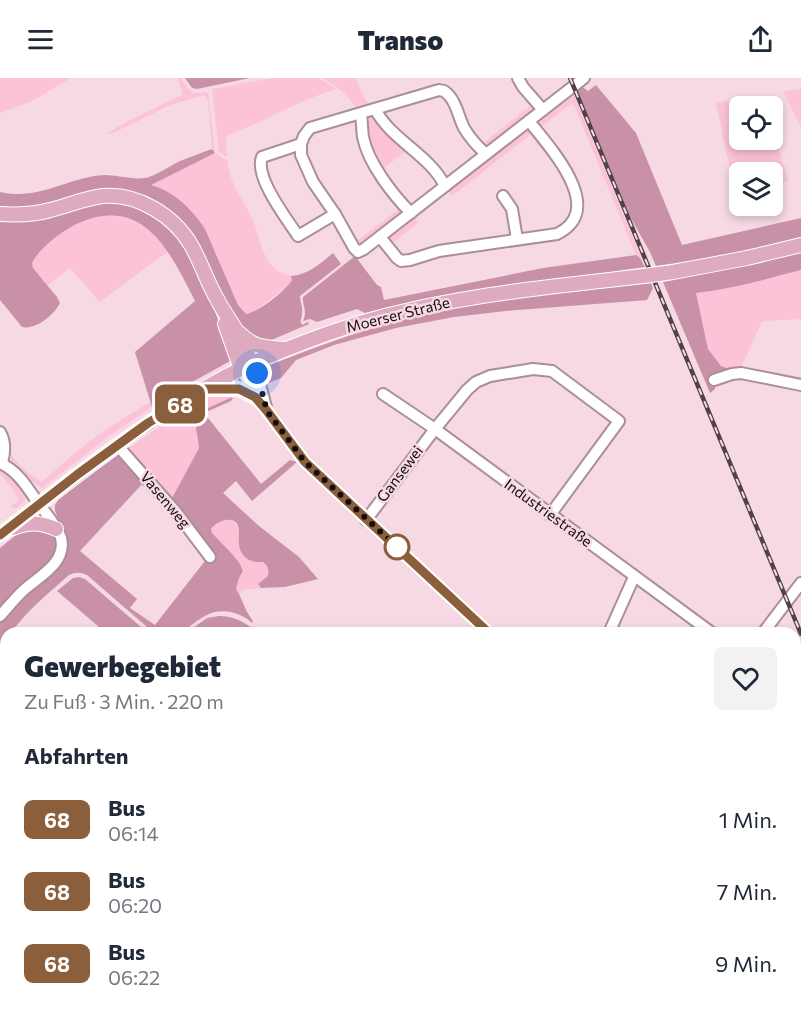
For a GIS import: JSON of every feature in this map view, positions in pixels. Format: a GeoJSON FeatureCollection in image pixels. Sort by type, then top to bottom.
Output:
{"type":"FeatureCollection","features":[{"type":"Feature","properties":{"kind":"main road"},"geometry":{"type":"LineString","coordinates":[[0,213],[21,215],[50,211],[88,198],[107,196],[141,202],[165,215],[191,244],[247,366]]}},
{"type":"Feature","properties":{"kind":"main road","name":"Moerser Straße"},"geometry":{"type":"LineString","coordinates":[[3,533],[117,444],[148,423],[247,366],[286,349],[358,324],[414,309],[512,292],[674,272],[801,245]]}},
{"type":"Feature","properties":{"kind":"main road"},"geometry":{"type":"LineString","coordinates":[[217,300],[234,327],[248,341],[258,346],[286,349]]}},
{"type":"Feature","properties":{"kind":"main road"},"geometry":{"type":"LineString","coordinates":[[234,327],[247,366]]}},
{"type":"Feature","properties":{"kind":"main road"},"geometry":{"type":"LineString","coordinates":[[205,389],[239,389],[255,397]]}},
{"type":"Feature","properties":{"kind":"main road"},"geometry":{"type":"LineString","coordinates":[[3,533],[23,524],[45,524],[56,529]]}},
{"type":"Feature","properties":{"kind":"street"},"geometry":{"type":"LineString","coordinates":[[518,78],[543,110]]}},
{"type":"Feature","properties":{"kind":"street"},"geometry":{"type":"LineString","coordinates":[[486,154],[469,136],[452,99],[444,91],[439,90],[310,128],[301,144],[301,155],[313,182],[358,252],[380,237],[584,78]]}},
{"type":"Feature","properties":{"kind":"street"},"geometry":{"type":"LineString","coordinates":[[375,110],[391,130],[425,160],[445,186]]}},
{"type":"Feature","properties":{"kind":"street"},"geometry":{"type":"LineString","coordinates":[[361,114],[363,138],[371,161],[411,213]]}},
{"type":"Feature","properties":{"kind":"street"},"geometry":{"type":"LineString","coordinates":[[380,237],[401,261],[440,251],[556,234],[566,229],[571,224],[577,210],[574,186],[569,175],[529,121]]}},
{"type":"Feature","properties":{"kind":"street"},"geometry":{"type":"LineString","coordinates":[[301,144],[262,157],[261,171],[266,183],[298,236],[335,214]]}},
{"type":"Feature","properties":{"kind":"street"},"geometry":{"type":"LineString","coordinates":[[503,196],[512,209],[517,239]]}},
{"type":"Feature","properties":{"kind":"street"},"geometry":{"type":"LineString","coordinates":[[247,366],[255,397],[305,462],[482,627]]}},
{"type":"Feature","properties":{"kind":"street"},"geometry":{"type":"LineString","coordinates":[[247,366],[257,373],[267,411]]}},
{"type":"Feature","properties":{"kind":"street","name":"Gansewei"},"geometry":{"type":"LineString","coordinates":[[366,520],[435,429],[476,382],[490,376],[533,369],[552,370],[620,421],[550,515]]}},
{"type":"Feature","properties":{"kind":"street"},"geometry":{"type":"LineString","coordinates":[[714,380],[726,375],[741,373],[801,385]]}},
{"type":"Feature","properties":{"kind":"street","name":"Industriestraße"},"geometry":{"type":"LineString","coordinates":[[383,394],[435,429],[704,627]]}},
{"type":"Feature","properties":{"kind":"street"},"geometry":{"type":"LineString","coordinates":[[0,432],[4,439],[1,463],[20,477],[61,538],[60,555],[50,568],[26,588],[0,616]]}},
{"type":"Feature","properties":{"kind":"street","name":"Vasenweg"},"geometry":{"type":"LineString","coordinates":[[117,444],[176,512],[210,557]]}},
{"type":"Feature","properties":{"kind":"street"},"geometry":{"type":"LineString","coordinates":[[612,627],[634,577]]}},
{"type":"Feature","properties":{"kind":"street"},"geometry":{"type":"LineString","coordinates":[[768,627],[801,583]]}},
{"type":"Feature","properties":{"kind":"shaded area"},"geometry":{"type":"Polygon","coordinates":[[[0,78],[71,78],[30,102],[0,113],[0,78]]]}},
{"type":"Feature","properties":{"kind":"shaded area"},"geometry":{"type":"Polygon","coordinates":[[[177,78],[181,78],[193,92],[208,93],[215,153],[212,149],[208,100],[204,95],[170,105],[113,133],[106,134],[182,95],[177,78]]]}},
{"type":"Feature","properties":{"kind":"shaded area"},"geometry":{"type":"Polygon","coordinates":[[[185,78],[250,78],[197,89],[192,88],[185,78]]]}},
{"type":"Feature","properties":{"kind":"shaded area"},"geometry":{"type":"Polygon","coordinates":[[[273,78],[318,78],[337,89],[305,100],[232,133],[226,138],[227,157],[219,152],[212,89],[273,78]]]}},
{"type":"Feature","properties":{"kind":"shaded area"},"geometry":{"type":"Polygon","coordinates":[[[323,78],[356,78],[370,107],[358,109],[344,93],[323,78]]]}},
{"type":"Feature","properties":{"kind":"shaded area"},"geometry":{"type":"Polygon","coordinates":[[[596,85],[636,133],[682,245],[801,218],[801,237],[729,254],[656,266],[629,215],[576,90],[581,86],[588,91],[596,85]]]}},
{"type":"Feature","properties":{"kind":"shaded area"},"geometry":{"type":"Polygon","coordinates":[[[801,89],[801,127],[783,91],[801,89]]]}},
{"type":"Feature","properties":{"kind":"shaded area"},"geometry":{"type":"Polygon","coordinates":[[[573,92],[643,262],[636,255],[574,105],[571,104],[539,128],[535,122],[573,92]]]}},
{"type":"Feature","properties":{"kind":"shaded area"},"geometry":{"type":"Polygon","coordinates":[[[729,101],[729,150],[779,150],[783,162],[729,162],[729,165],[716,103],[729,101]]]}},
{"type":"Feature","properties":{"kind":"shaded area"},"geometry":{"type":"Polygon","coordinates":[[[533,104],[534,110],[487,146],[482,144],[533,104]]]}},
{"type":"Feature","properties":{"kind":"shaded area"},"geometry":{"type":"Polygon","coordinates":[[[370,115],[376,117],[400,146],[409,149],[380,171],[369,145],[364,119],[370,115]]]}},
{"type":"Feature","properties":{"kind":"shaded area"},"geometry":{"type":"Polygon","coordinates":[[[528,127],[534,132],[452,196],[448,190],[528,127]]]}},
{"type":"Feature","properties":{"kind":"shaded area"},"geometry":{"type":"Polygon","coordinates":[[[212,149],[215,153],[151,185],[175,196],[200,221],[238,305],[246,314],[258,309],[278,295],[289,285],[292,280],[291,276],[309,271],[333,253],[341,264],[300,296],[301,323],[302,325],[308,322],[309,324],[262,344],[239,329],[193,238],[138,195],[36,209],[0,208],[0,192],[14,194],[41,191],[104,175],[149,177],[182,160],[212,149]]]}},
{"type":"Feature","properties":{"kind":"shaded area"},"geometry":{"type":"Polygon","coordinates":[[[215,153],[227,159],[233,182],[255,225],[268,261],[281,273],[291,276],[292,280],[252,313],[246,314],[238,303],[208,237],[191,211],[166,191],[150,185],[215,153]]]}},
{"type":"Feature","properties":{"kind":"shaded area"},"geometry":{"type":"Polygon","coordinates":[[[783,163],[788,181],[783,182],[783,163]]]}},
{"type":"Feature","properties":{"kind":"shaded area"},"geometry":{"type":"Polygon","coordinates":[[[111,202],[126,204],[153,214],[182,240],[212,303],[232,360],[152,407],[135,352],[195,301],[165,248],[139,223],[122,217],[103,216],[74,225],[47,245],[32,263],[33,268],[60,303],[49,317],[39,324],[22,327],[0,300],[0,218],[111,202]]]}},
{"type":"Feature","properties":{"kind":"shaded area"},"geometry":{"type":"Polygon","coordinates":[[[401,207],[403,212],[359,246],[355,243],[401,207]]]}},
{"type":"Feature","properties":{"kind":"shaded area"},"geometry":{"type":"Polygon","coordinates":[[[105,215],[125,218],[141,225],[167,252],[100,302],[70,268],[48,285],[33,268],[32,263],[39,253],[69,227],[105,215]]]}},
{"type":"Feature","properties":{"kind":"shaded area"},"geometry":{"type":"Polygon","coordinates":[[[413,217],[418,223],[391,244],[387,238],[413,217]]]}},
{"type":"Feature","properties":{"kind":"shaded area"},"geometry":{"type":"Polygon","coordinates":[[[801,252],[801,270],[696,293],[708,349],[721,366],[734,371],[710,375],[708,382],[715,386],[715,389],[710,393],[663,282],[801,252]]]}},
{"type":"Feature","properties":{"kind":"shaded area"},"geometry":{"type":"Polygon","coordinates":[[[636,255],[645,267],[445,296],[365,313],[357,309],[317,322],[310,319],[303,321],[305,314],[303,297],[355,256],[381,287],[384,300],[543,268],[636,255]]]}},
{"type":"Feature","properties":{"kind":"shaded area"},"geometry":{"type":"Polygon","coordinates":[[[801,270],[801,319],[762,321],[740,370],[734,371],[721,366],[708,349],[696,293],[801,270]]]}},
{"type":"Feature","properties":{"kind":"shaded area"},"geometry":{"type":"Polygon","coordinates":[[[651,283],[653,288],[647,300],[506,311],[454,317],[396,328],[334,345],[296,360],[281,378],[268,383],[266,368],[270,365],[386,324],[454,308],[509,299],[651,283]]]}},
{"type":"Feature","properties":{"kind":"shaded area"},"geometry":{"type":"Polygon","coordinates":[[[213,395],[241,395],[205,408],[196,437],[199,448],[171,500],[129,452],[128,447],[131,442],[170,416],[213,395]]]}},
{"type":"Feature","properties":{"kind":"shaded area"},"geometry":{"type":"Polygon","coordinates":[[[233,398],[204,413],[261,484],[290,460],[297,462],[252,501],[236,481],[223,493],[259,526],[299,557],[318,579],[285,587],[261,588],[258,584],[268,576],[267,566],[263,562],[254,562],[244,556],[240,550],[236,522],[224,520],[213,526],[212,533],[240,564],[243,571],[236,589],[252,623],[242,616],[224,611],[211,613],[188,627],[147,627],[87,575],[74,573],[38,602],[16,627],[0,627],[0,621],[21,598],[52,571],[63,531],[55,511],[55,505],[61,495],[111,456],[119,454],[145,481],[80,551],[137,599],[130,608],[155,625],[208,557],[214,553],[171,500],[199,448],[196,428],[201,411],[233,398]]]}},
{"type":"Feature","properties":{"kind":"shaded area"},"geometry":{"type":"Polygon","coordinates":[[[150,402],[152,407],[108,437],[42,488],[11,462],[11,454],[25,470],[42,482],[99,434],[150,402]]]}},
{"type":"Feature","properties":{"kind":"shaded area"},"geometry":{"type":"Polygon","coordinates":[[[0,468],[13,478],[22,491],[25,501],[15,509],[11,506],[19,500],[0,473],[0,468]]]}},
{"type":"Feature","properties":{"kind":"shaded area"},"geometry":{"type":"Polygon","coordinates":[[[229,519],[237,527],[239,547],[267,564],[268,576],[259,584],[261,588],[242,590],[239,594],[236,589],[243,571],[240,564],[211,529],[216,523],[229,519]]]}},
{"type":"Feature","properties":{"kind":"shaded area"},"geometry":{"type":"Polygon","coordinates":[[[26,527],[53,534],[57,546],[55,558],[0,610],[0,548],[26,527]]]}},
{"type":"Feature","properties":{"kind":"shaded area"},"geometry":{"type":"Polygon","coordinates":[[[73,578],[85,579],[141,627],[99,627],[57,591],[73,578]]]}},
{"type":"Feature","properties":{"kind":"shaded area"},"geometry":{"type":"Polygon","coordinates":[[[230,617],[250,627],[194,627],[207,618],[230,617]]]}},
{"type":"Feature","properties":{"kind":"railway"},"geometry":{"type":"LineString","coordinates":[[570,78],[798,627]]}},
{"type":"Feature","properties":{"kind":"bus line","name":"68"},"geometry":{"type":"LineString","coordinates":[[0,535],[117,444],[148,423],[205,389],[239,389],[255,397],[305,462],[483,627]]}},
{"type":"Feature","properties":{"kind":"route"},"geometry":{"type":"LineString","coordinates":[[257,373],[267,411],[305,462],[397,547]]}}]}
